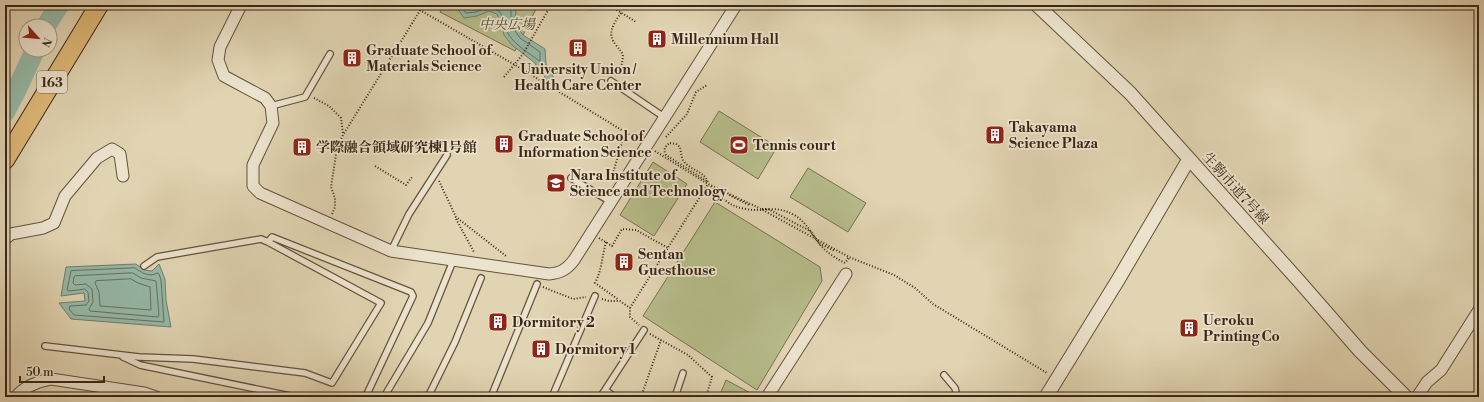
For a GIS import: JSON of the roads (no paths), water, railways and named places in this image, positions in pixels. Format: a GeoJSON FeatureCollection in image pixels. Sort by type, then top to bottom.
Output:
{"type":"FeatureCollection","features":[{"type":"Feature","properties":{"kind":"highway","name":"163"},"geometry":{"type":"LineString","coordinates":[[5,160],[99,5]]}},
{"type":"Feature","properties":{"kind":"street"},"geometry":{"type":"LineString","coordinates":[[241,5],[220,47],[218,60],[224,76],[265,98],[271,106],[273,123],[253,165],[253,186],[260,193],[391,251],[549,274],[559,273],[567,268],[574,260],[736,5]]}},
{"type":"Feature","properties":{"kind":"street","name":"生駒市道7号線"},"geometry":{"type":"LineString","coordinates":[[1037,5],[1130,93],[1360,351],[1406,397]]}},
{"type":"Feature","properties":{"kind":"street"},"geometry":{"type":"LineString","coordinates":[[5,239],[11,234],[43,228],[54,223],[65,196],[97,158],[112,149],[120,154],[123,176]]}},
{"type":"Feature","properties":{"kind":"street"},"geometry":{"type":"LineString","coordinates":[[1046,397],[1118,280],[1189,159]]}},
{"type":"Feature","properties":{"kind":"street"},"geometry":{"type":"LineString","coordinates":[[767,397],[846,274]]}},
{"type":"Feature","properties":{"kind":"street"},"geometry":{"type":"LineString","coordinates":[[1417,397],[1427,382],[1441,370],[1479,310]]}},
{"type":"Feature","properties":{"kind":"street"},"geometry":{"type":"LineString","coordinates":[[16,397],[18,393],[41,381],[51,379],[144,393],[156,397]]}},
{"type":"Feature","properties":{"kind":"lane"},"geometry":{"type":"LineString","coordinates":[[271,106],[305,97],[330,54]]}},
{"type":"Feature","properties":{"kind":"lane"},"geometry":{"type":"LineString","coordinates":[[611,81],[664,117]]}},
{"type":"Feature","properties":{"kind":"lane"},"geometry":{"type":"LineString","coordinates":[[391,251],[409,214],[447,155]]}},
{"type":"Feature","properties":{"kind":"lane"},"geometry":{"type":"LineString","coordinates":[[571,178],[612,201]]}},
{"type":"Feature","properties":{"kind":"lane"},"geometry":{"type":"LineString","coordinates":[[268,242],[272,237],[411,292],[413,296],[367,396],[373,397]]}},
{"type":"Feature","properties":{"kind":"lane"},"geometry":{"type":"LineString","coordinates":[[45,346],[119,356],[193,359],[305,373],[332,383],[381,303],[261,239],[157,257],[144,266]]}},
{"type":"Feature","properties":{"kind":"lane"},"geometry":{"type":"LineString","coordinates":[[384,397],[428,323],[453,261]]}},
{"type":"Feature","properties":{"kind":"lane"},"geometry":{"type":"LineString","coordinates":[[428,397],[455,342],[481,278]]}},
{"type":"Feature","properties":{"kind":"lane"},"geometry":{"type":"LineString","coordinates":[[491,397],[537,284]]}},
{"type":"Feature","properties":{"kind":"lane"},"geometry":{"type":"LineString","coordinates":[[552,397],[595,296]]}},
{"type":"Feature","properties":{"kind":"lane"},"geometry":{"type":"LineString","coordinates":[[600,397],[644,330]]}},
{"type":"Feature","properties":{"kind":"lane"},"geometry":{"type":"LineString","coordinates":[[119,356],[140,365],[294,397]]}},
{"type":"Feature","properties":{"kind":"lane"},"geometry":{"type":"LineString","coordinates":[[675,397],[683,373]]}},
{"type":"Feature","properties":{"kind":"lane"},"geometry":{"type":"LineString","coordinates":[[944,375],[955,388],[957,397]]}},
{"type":"Feature","properties":{"kind":"lane"},"geometry":{"type":"LineString","coordinates":[[605,390],[615,397]]}},
{"type":"Feature","properties":{"kind":"water"},"geometry":{"type":"Polygon","coordinates":[[[458,5],[515,5],[516,13],[514,22],[523,35],[545,49],[546,64],[554,78],[546,81],[545,77],[538,70],[535,63],[512,45],[504,35],[497,14],[489,11],[477,16],[464,18],[457,8],[458,5]]]}},
{"type":"Feature","properties":{"kind":"water"},"geometry":{"type":"Polygon","coordinates":[[[136,264],[144,270],[152,271],[159,264],[165,279],[166,300],[171,327],[71,319],[59,303],[85,301],[84,293],[61,296],[66,267],[136,264]]]}},
{"type":"Feature","properties":{"kind":"waterway"},"geometry":{"type":"LineString","coordinates":[[51,18],[59,5]]}},
{"type":"Feature","properties":{"kind":"waterway"},"geometry":{"type":"LineString","coordinates":[[5,112],[31,58]]}},
{"type":"Feature","properties":{"kind":"place","name":"Millennium Hall"},"geometry":{"type":"Point","coordinates":[657,39]}},
{"type":"Feature","properties":{"kind":"place","name":"University Union / Health Care Center"},"geometry":{"type":"Point","coordinates":[578,48]}},
{"type":"Feature","properties":{"kind":"place","name":"Graduate School of Materials Science"},"geometry":{"type":"Point","coordinates":[352,58]}},
{"type":"Feature","properties":{"kind":"place","name":"Takayama Science Plaza"},"geometry":{"type":"Point","coordinates":[995,135]}},
{"type":"Feature","properties":{"kind":"place","name":"Graduate School of Information Science"},"geometry":{"type":"Point","coordinates":[504,144]}},
{"type":"Feature","properties":{"kind":"place","name":"Tennis court"},"geometry":{"type":"Point","coordinates":[739,145]}},
{"type":"Feature","properties":{"kind":"place","name":"学際融合領域研究棟1号館"},"geometry":{"type":"Point","coordinates":[302,147]}},
{"type":"Feature","properties":{"kind":"place","name":"Nara Institute of Science and Technology"},"geometry":{"type":"Point","coordinates":[556,183]}},
{"type":"Feature","properties":{"kind":"place","name":"Sentan Guesthouse"},"geometry":{"type":"Point","coordinates":[624,262]}},
{"type":"Feature","properties":{"kind":"place","name":"Dormitory 2"},"geometry":{"type":"Point","coordinates":[498,322]}},
{"type":"Feature","properties":{"kind":"place","name":"Ueroku Printing Co"},"geometry":{"type":"Point","coordinates":[1189,328]}},
{"type":"Feature","properties":{"kind":"place","name":"Dormitory 1"},"geometry":{"type":"Point","coordinates":[541,349]}},
{"type":"Feature","properties":{"kind":"park label","name":"中央広場"},"geometry":{"type":"Point","coordinates":[507,24]}}]}
